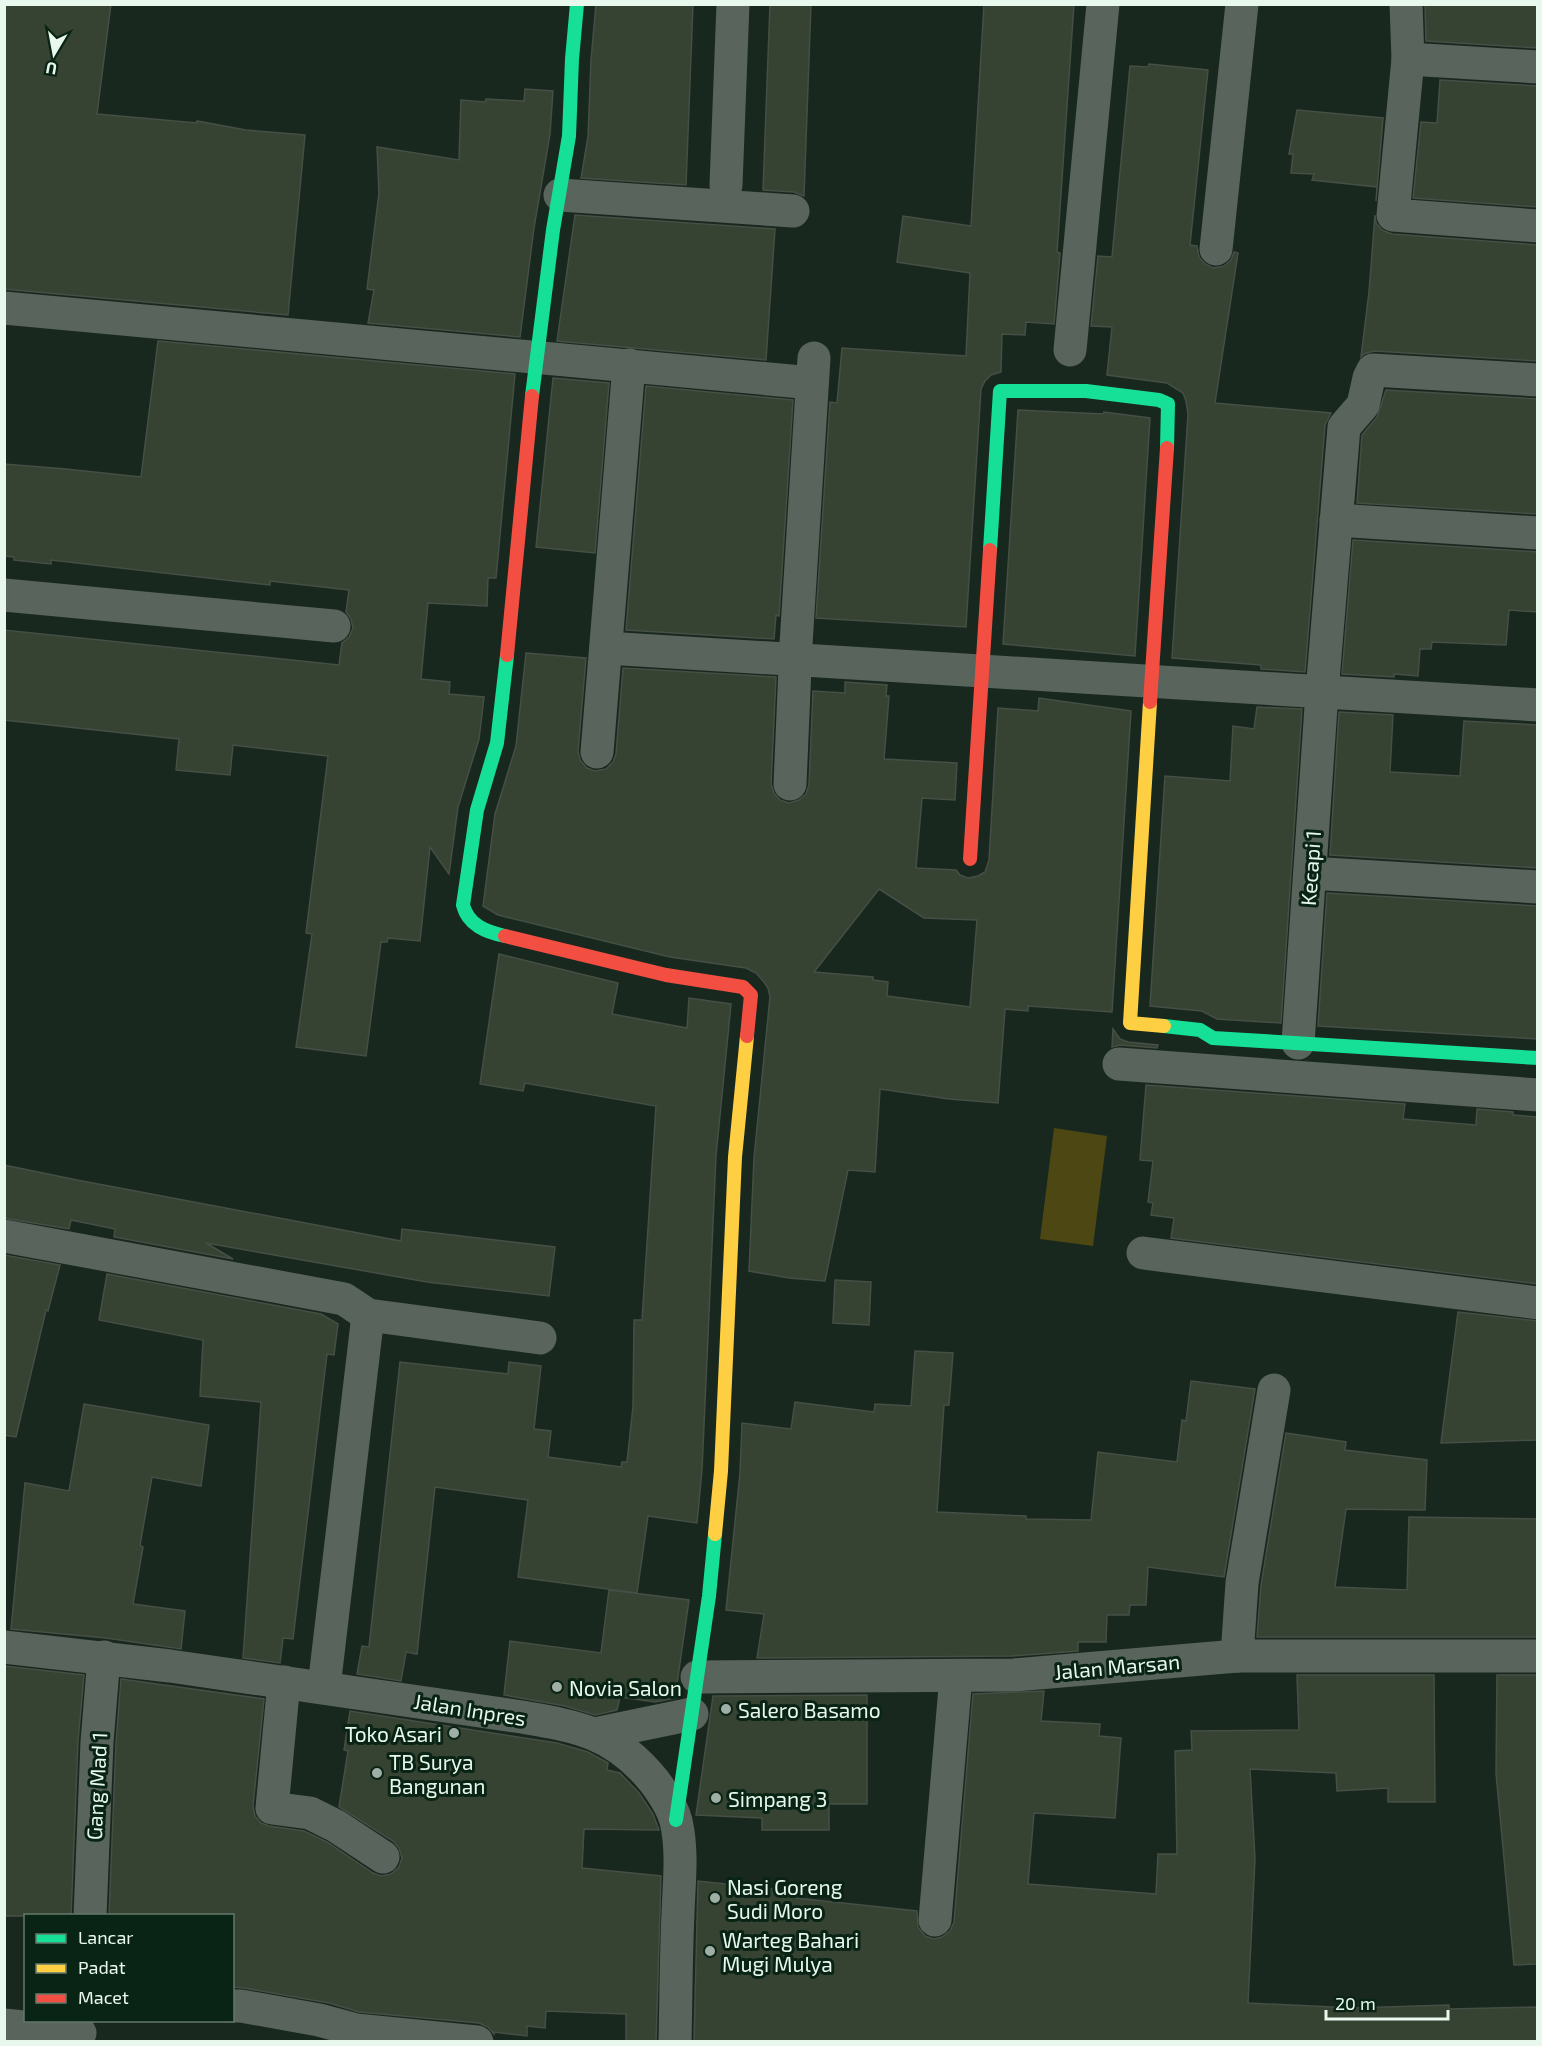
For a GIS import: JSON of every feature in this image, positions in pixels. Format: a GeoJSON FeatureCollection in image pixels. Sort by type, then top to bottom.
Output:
{"type":"FeatureCollection","features":[{"type":"Feature","properties":{"kind":"street"},"geometry":{"type":"LineString","coordinates":[[577,4],[569,136],[526,440],[504,687],[496,743],[477,810],[463,905],[464,914],[469,920],[477,927],[492,933],[666,975],[743,987],[751,995],[735,1157],[721,1471],[709,1596],[676,1820]]}},
{"type":"Feature","properties":{"kind":"street"},"geometry":{"type":"LineString","coordinates":[[726,185],[733,4]]}},
{"type":"Feature","properties":{"kind":"street"},"geometry":{"type":"LineString","coordinates":[[1070,350],[1103,4]]}},
{"type":"Feature","properties":{"kind":"street"},"geometry":{"type":"LineString","coordinates":[[1216,249],[1242,4]]}},
{"type":"Feature","properties":{"kind":"street"},"geometry":{"type":"LineString","coordinates":[[1406,4],[1408,59],[1393,215],[1538,226]]}},
{"type":"Feature","properties":{"kind":"street"},"geometry":{"type":"LineString","coordinates":[[1408,59],[1538,68]]}},
{"type":"Feature","properties":{"kind":"street"},"geometry":{"type":"LineString","coordinates":[[560,195],[793,211]]}},
{"type":"Feature","properties":{"kind":"street"},"geometry":{"type":"LineString","coordinates":[[4,308],[629,365],[813,371],[795,659],[790,784]]}},
{"type":"Feature","properties":{"kind":"street"},"geometry":{"type":"LineString","coordinates":[[597,752],[629,365]]}},
{"type":"Feature","properties":{"kind":"street","name":"Kecapi 1"},"geometry":{"type":"LineString","coordinates":[[1299,1044],[1322,692],[1344,427],[1363,405],[1373,370],[1538,380]]}},
{"type":"Feature","properties":{"kind":"street"},"geometry":{"type":"LineString","coordinates":[[970,859],[1000,391],[1086,391],[1159,400],[1168,404],[1169,413],[1130,1023],[1200,1030],[1213,1038],[1538,1059]]}},
{"type":"Feature","properties":{"kind":"street"},"geometry":{"type":"LineString","coordinates":[[1336,520],[1538,533]]}},
{"type":"Feature","properties":{"kind":"street"},"geometry":{"type":"LineString","coordinates":[[4,595],[334,626]]}},
{"type":"Feature","properties":{"kind":"street"},"geometry":{"type":"LineString","coordinates":[[606,648],[1538,705]]}},
{"type":"Feature","properties":{"kind":"street"},"geometry":{"type":"LineString","coordinates":[[1310,873],[1538,887]]}},
{"type":"Feature","properties":{"kind":"street"},"geometry":{"type":"LineString","coordinates":[[1119,1064],[1538,1095]]}},
{"type":"Feature","properties":{"kind":"street"},"geometry":{"type":"LineString","coordinates":[[4,1236],[344,1299],[368,1315],[540,1338]]}},
{"type":"Feature","properties":{"kind":"street"},"geometry":{"type":"LineString","coordinates":[[1143,1253],[1538,1303]]}},
{"type":"Feature","properties":{"kind":"street"},"geometry":{"type":"LineString","coordinates":[[324,1687],[368,1315]]}},
{"type":"Feature","properties":{"kind":"street"},"geometry":{"type":"LineString","coordinates":[[1237,1656],[1242,1583],[1274,1390]]}},
{"type":"Feature","properties":{"kind":"street","name":"Jalan Inpres"},"geometry":{"type":"LineString","coordinates":[[4,1647],[104,1657],[528,1718],[570,1726],[595,1734],[617,1746],[638,1762],[662,1793],[676,1820],[680,1861],[675,2042]]}},
{"type":"Feature","properties":{"kind":"street","name":"Jalan Marsan"},"geometry":{"type":"LineString","coordinates":[[697,1677],[1014,1675],[1237,1656],[1538,1656]]}},
{"type":"Feature","properties":{"kind":"street","name":"Gang Mad 1"},"geometry":{"type":"LineString","coordinates":[[90,1914],[97,1742],[104,1657]]}},
{"type":"Feature","properties":{"kind":"street"},"geometry":{"type":"LineString","coordinates":[[935,1920],[956,1676]]}},
{"type":"Feature","properties":{"kind":"street"},"geometry":{"type":"LineString","coordinates":[[284,1682],[272,1808],[310,1813],[336,1826],[383,1857]]}},
{"type":"Feature","properties":{"kind":"street"},"geometry":{"type":"LineString","coordinates":[[595,1734],[692,1714]]}},
{"type":"Feature","properties":{"kind":"street"},"geometry":{"type":"LineString","coordinates":[[234,2006],[319,2020],[356,2030],[477,2042]]}},
{"type":"Feature","properties":{"kind":"street"},"geometry":{"type":"LineString","coordinates":[[4,2025],[80,2032]]}},
{"type":"Feature","properties":{"kind":"shaded area"},"geometry":{"type":"Polygon","coordinates":[[[1054,1128],[1107,1136],[1093,1246],[1040,1239],[1054,1128]]]}},
{"type":"Feature","properties":{"kind":"building"},"geometry":{"type":"Polygon","coordinates":[[[4,4],[111,4],[97,114],[197,123],[197,121],[246,130],[305,135],[288,315],[4,289],[4,4]]]}},
{"type":"Feature","properties":{"kind":"building"},"geometry":{"type":"Polygon","coordinates":[[[596,4],[693,4],[686,185],[581,178],[588,137],[596,4]]]}},
{"type":"Feature","properties":{"kind":"building"},"geometry":{"type":"Polygon","coordinates":[[[770,4],[811,4],[804,196],[794,192],[763,190],[770,4]]]}},
{"type":"Feature","properties":{"kind":"building"},"geometry":{"type":"Polygon","coordinates":[[[984,4],[1074,4],[1054,324],[1026,322],[1025,335],[1002,334],[1001,372],[991,375],[981,389],[966,627],[816,618],[830,402],[837,403],[842,348],[966,356],[970,273],[897,262],[903,216],[971,226],[984,4]]]}},
{"type":"Feature","properties":{"kind":"building"},"geometry":{"type":"Polygon","coordinates":[[[1425,4],[1538,4],[1538,48],[1426,41],[1425,4]]]}},
{"type":"Feature","properties":{"kind":"building"},"geometry":{"type":"Polygon","coordinates":[[[1149,64],[1208,70],[1190,245],[1197,246],[1199,257],[1213,268],[1224,266],[1231,260],[1234,252],[1238,253],[1215,403],[1331,413],[1325,425],[1305,672],[1261,669],[1261,665],[1172,658],[1188,414],[1186,401],[1183,393],[1167,383],[1107,375],[1112,327],[1091,326],[1098,256],[1112,257],[1130,66],[1148,67],[1149,64]]]}},
{"type":"Feature","properties":{"kind":"building"},"geometry":{"type":"Polygon","coordinates":[[[1440,80],[1538,86],[1538,207],[1413,198],[1421,122],[1437,123],[1440,80]]]}},
{"type":"Feature","properties":{"kind":"building"},"geometry":{"type":"Polygon","coordinates":[[[525,89],[553,91],[550,134],[534,228],[520,337],[368,323],[374,290],[367,289],[379,193],[377,147],[459,160],[461,100],[524,101],[525,89]]]}},
{"type":"Feature","properties":{"kind":"building"},"geometry":{"type":"Polygon","coordinates":[[[1297,110],[1383,118],[1376,201],[1377,187],[1312,180],[1314,174],[1291,173],[1293,154],[1289,154],[1297,110]]]}},
{"type":"Feature","properties":{"kind":"building"},"geometry":{"type":"Polygon","coordinates":[[[575,215],[775,229],[766,360],[557,341],[575,215]]]}},
{"type":"Feature","properties":{"kind":"building"},"geometry":{"type":"Polygon","coordinates":[[[1375,215],[1376,223],[1382,230],[1392,234],[1538,245],[1538,361],[1374,351],[1361,357],[1375,215]]]}},
{"type":"Feature","properties":{"kind":"building"},"geometry":{"type":"Polygon","coordinates":[[[158,341],[515,374],[496,578],[488,578],[487,606],[428,603],[421,679],[450,682],[449,694],[484,697],[479,739],[458,807],[449,874],[430,847],[420,941],[388,938],[387,942],[381,942],[366,1056],[296,1047],[312,934],[306,933],[328,756],[233,745],[230,775],[176,770],[179,739],[4,720],[4,630],[339,665],[342,643],[349,637],[353,628],[346,612],[349,590],[270,581],[270,585],[51,560],[51,564],[14,560],[14,557],[4,556],[4,464],[141,477],[158,341]]]}},
{"type":"Feature","properties":{"kind":"building"},"geometry":{"type":"Polygon","coordinates":[[[553,378],[609,383],[595,553],[536,547],[553,378]]]}},
{"type":"Feature","properties":{"kind":"building"},"geometry":{"type":"Polygon","coordinates":[[[646,386],[793,400],[779,616],[776,615],[774,639],[626,630],[646,386]]]}},
{"type":"Feature","properties":{"kind":"building"},"geometry":{"type":"Polygon","coordinates":[[[1386,390],[1538,399],[1538,514],[1357,503],[1362,435],[1377,417],[1386,390]]]}},
{"type":"Feature","properties":{"kind":"building"},"geometry":{"type":"Polygon","coordinates":[[[1018,410],[1103,414],[1104,412],[1150,418],[1135,656],[1003,644],[1018,410]]]}},
{"type":"Feature","properties":{"kind":"building"},"geometry":{"type":"Polygon","coordinates":[[[1353,540],[1538,552],[1538,612],[1509,610],[1506,645],[1432,642],[1431,649],[1420,649],[1418,676],[1342,674],[1353,540]]]}},
{"type":"Feature","properties":{"kind":"building"},"geometry":{"type":"Polygon","coordinates":[[[526,653],[586,658],[578,751],[580,760],[587,768],[595,771],[606,769],[613,762],[616,754],[623,668],[776,677],[771,784],[780,800],[789,803],[799,800],[806,794],[809,785],[813,691],[845,693],[845,682],[887,685],[886,696],[889,696],[884,759],[957,763],[955,800],[922,798],[916,868],[956,870],[960,875],[968,878],[985,872],[989,860],[998,708],[1038,711],[1039,698],[1131,711],[1112,1012],[1028,1006],[1028,1011],[1005,1009],[998,1103],[949,1099],[880,1089],[875,1172],[848,1170],[825,1281],[749,1271],[754,1158],[770,997],[768,988],[756,973],[746,968],[670,957],[498,915],[483,906],[495,814],[516,746],[526,653]],[[879,889],[814,972],[873,977],[873,980],[888,982],[887,996],[970,1007],[977,920],[924,918],[879,889]]]}},
{"type":"Feature","properties":{"kind":"building"},"geometry":{"type":"Polygon","coordinates":[[[1257,707],[1302,709],[1281,1023],[1217,1019],[1202,1011],[1150,1006],[1165,776],[1230,781],[1233,726],[1254,729],[1257,707]]]}},
{"type":"Feature","properties":{"kind":"building"},"geometry":{"type":"Polygon","coordinates":[[[1339,712],[1393,715],[1390,772],[1460,776],[1464,721],[1538,725],[1538,868],[1330,855],[1339,712]]]}},
{"type":"Feature","properties":{"kind":"building"},"geometry":{"type":"Polygon","coordinates":[[[1327,893],[1538,906],[1538,1039],[1318,1026],[1327,893]]]}},
{"type":"Feature","properties":{"kind":"building"},"geometry":{"type":"Polygon","coordinates":[[[499,954],[618,983],[612,1014],[687,1028],[689,998],[731,1004],[716,1156],[702,1470],[697,1523],[648,1516],[637,1593],[518,1577],[528,1500],[435,1487],[417,1654],[406,1652],[401,1681],[357,1674],[362,1646],[369,1647],[400,1362],[508,1374],[509,1362],[541,1366],[534,1429],[551,1431],[548,1457],[621,1467],[622,1462],[627,1462],[633,1406],[634,1320],[642,1320],[656,1106],[525,1083],[523,1091],[480,1084],[499,954]]]}},
{"type":"Feature","properties":{"kind":"building"},"geometry":{"type":"Polygon","coordinates":[[[1113,1029],[1120,1039],[1158,1045],[1157,1048],[1120,1045],[1112,1047],[1113,1029]]]}},
{"type":"Feature","properties":{"kind":"building"},"geometry":{"type":"Polygon","coordinates":[[[1146,1085],[1405,1104],[1403,1119],[1476,1125],[1477,1109],[1538,1117],[1538,1284],[1171,1238],[1174,1218],[1151,1215],[1153,1203],[1148,1202],[1153,1161],[1140,1160],[1146,1085]]]}},
{"type":"Feature","properties":{"kind":"building"},"geometry":{"type":"Polygon","coordinates":[[[4,1165],[401,1241],[402,1229],[555,1247],[549,1296],[427,1282],[206,1243],[233,1259],[114,1237],[115,1229],[71,1220],[69,1229],[4,1218],[4,1165]]]}},
{"type":"Feature","properties":{"kind":"building"},"geometry":{"type":"Polygon","coordinates":[[[4,1255],[60,1265],[48,1311],[46,1310],[16,1437],[4,1435],[4,1255]]]}},
{"type":"Feature","properties":{"kind":"building"},"geometry":{"type":"Polygon","coordinates":[[[107,1274],[321,1314],[338,1324],[334,1355],[327,1354],[293,1639],[283,1638],[280,1663],[243,1658],[261,1402],[200,1396],[203,1340],[99,1320],[107,1274]]]}},
{"type":"Feature","properties":{"kind":"building"},"geometry":{"type":"Polygon","coordinates":[[[835,1280],[871,1282],[869,1325],[833,1323],[835,1280]]]}},
{"type":"Feature","properties":{"kind":"building"},"geometry":{"type":"Polygon","coordinates":[[[1458,1312],[1538,1321],[1538,1440],[1441,1443],[1458,1312]]]}},
{"type":"Feature","properties":{"kind":"building"},"geometry":{"type":"Polygon","coordinates":[[[915,1351],[953,1353],[949,1405],[944,1405],[937,1512],[1026,1516],[1026,1519],[1091,1520],[1098,1452],[1177,1462],[1182,1420],[1186,1421],[1191,1381],[1255,1389],[1224,1577],[1148,1567],[1146,1605],[1130,1605],[1129,1615],[1107,1615],[1106,1642],[1078,1642],[1078,1651],[1013,1656],[757,1658],[764,1614],[726,1610],[740,1473],[742,1423],[791,1429],[795,1402],[874,1412],[875,1404],[911,1406],[915,1351]]]}},
{"type":"Feature","properties":{"kind":"building"},"geometry":{"type":"Polygon","coordinates":[[[84,1404],[209,1425],[201,1486],[152,1477],[140,1545],[143,1547],[133,1604],[185,1611],[181,1649],[106,1638],[11,1629],[25,1483],[69,1491],[84,1404]]]}},
{"type":"Feature","properties":{"kind":"building"},"geometry":{"type":"Polygon","coordinates":[[[1286,1433],[1346,1442],[1345,1450],[1427,1460],[1425,1510],[1346,1509],[1335,1587],[1407,1590],[1409,1517],[1538,1519],[1538,1637],[1257,1637],[1261,1585],[1286,1433]]]}},
{"type":"Feature","properties":{"kind":"building"},"geometry":{"type":"Polygon","coordinates":[[[609,1590],[689,1600],[675,1698],[655,1702],[620,1697],[617,1710],[595,1715],[565,1706],[504,1695],[510,1641],[601,1653],[609,1590]]]}},
{"type":"Feature","properties":{"kind":"building"},"geometry":{"type":"Polygon","coordinates":[[[4,1666],[84,1675],[78,1741],[71,1914],[4,1916],[4,1666]]]}},
{"type":"Feature","properties":{"kind":"building"},"geometry":{"type":"Polygon","coordinates":[[[1297,1675],[1434,1675],[1435,1802],[1388,1802],[1388,1788],[1337,1791],[1336,1773],[1250,1769],[1255,1859],[1248,2003],[1353,2008],[1449,2005],[1449,2009],[1538,2007],[1538,2042],[694,2042],[698,1881],[773,1889],[773,1893],[796,1895],[796,1898],[917,1911],[918,1927],[925,1936],[934,1939],[950,1931],[954,1922],[973,1694],[1044,1691],[1041,1721],[1100,1724],[1099,1736],[1121,1738],[1115,1818],[1034,1813],[1028,1884],[1156,1894],[1158,1854],[1177,1854],[1175,1751],[1192,1750],[1191,1731],[1299,1730],[1297,1675]]]}},
{"type":"Feature","properties":{"kind":"building"},"geometry":{"type":"Polygon","coordinates":[[[1497,1675],[1538,1675],[1538,1964],[1514,1965],[1496,1773],[1497,1675]]]}},
{"type":"Feature","properties":{"kind":"building"},"geometry":{"type":"Polygon","coordinates":[[[121,1679],[264,1699],[253,1806],[255,1816],[261,1823],[269,1826],[304,1831],[327,1842],[381,1876],[391,1874],[399,1867],[402,1858],[399,1848],[393,1841],[339,1807],[348,1751],[344,1750],[350,1711],[557,1743],[588,1752],[608,1763],[607,1770],[620,1773],[639,1793],[653,1814],[659,1830],[584,1829],[582,1868],[661,1876],[656,2042],[626,2042],[626,2014],[546,2011],[545,2028],[527,2026],[527,2036],[494,2032],[494,2034],[488,2027],[479,2023],[359,2012],[329,2003],[234,1987],[234,1914],[109,1914],[121,1679]]]}},
{"type":"Feature","properties":{"kind":"building"},"geometry":{"type":"Polygon","coordinates":[[[867,1695],[867,1804],[829,1804],[829,1830],[762,1830],[762,1818],[696,1815],[713,1696],[867,1695]]]}},
{"type":"Feature","properties":{"kind":"traffic: fast"},"geometry":{"type":"LineString","coordinates":[[532,396],[553,230],[569,136],[577,4]]}},
{"type":"Feature","properties":{"kind":"traffic: fast"},"geometry":{"type":"LineString","coordinates":[[990,550],[1000,391],[1086,391],[1159,400],[1168,404],[1167,448]]}},
{"type":"Feature","properties":{"kind":"traffic: fast"},"geometry":{"type":"LineString","coordinates":[[505,936],[473,923],[463,905],[477,810],[497,743],[507,655]]}},
{"type":"Feature","properties":{"kind":"traffic: fast"},"geometry":{"type":"LineString","coordinates":[[1164,1026],[1200,1030],[1213,1038],[1538,1058]]}},
{"type":"Feature","properties":{"kind":"traffic: fast"},"geometry":{"type":"LineString","coordinates":[[676,1820],[709,1596],[715,1534]]}},
{"type":"Feature","properties":{"kind":"traffic: slow"},"geometry":{"type":"LineString","coordinates":[[1150,702],[1130,1023],[1164,1026]]}},
{"type":"Feature","properties":{"kind":"traffic: slow"},"geometry":{"type":"LineString","coordinates":[[715,1534],[721,1471],[735,1157],[747,1036]]}},
{"type":"Feature","properties":{"kind":"traffic: jam"},"geometry":{"type":"LineString","coordinates":[[507,655],[532,396]]}},
{"type":"Feature","properties":{"kind":"traffic: jam"},"geometry":{"type":"LineString","coordinates":[[1150,702],[1167,448]]}},
{"type":"Feature","properties":{"kind":"traffic: jam"},"geometry":{"type":"LineString","coordinates":[[970,859],[990,550]]}},
{"type":"Feature","properties":{"kind":"traffic: jam"},"geometry":{"type":"LineString","coordinates":[[505,936],[666,975],[743,987],[751,995],[747,1036]]}},
{"type":"Feature","properties":{"kind":"place","name":"Novia Salon"},"geometry":{"type":"Point","coordinates":[557,1687]}},
{"type":"Feature","properties":{"kind":"place","name":"Salero Basamo"},"geometry":{"type":"Point","coordinates":[726,1709]}},
{"type":"Feature","properties":{"kind":"place","name":"Toko Asari"},"geometry":{"type":"Point","coordinates":[454,1733]}},
{"type":"Feature","properties":{"kind":"place","name":"TB Surya Bangunan"},"geometry":{"type":"Point","coordinates":[377,1773]}},
{"type":"Feature","properties":{"kind":"place","name":"Simpang 3"},"geometry":{"type":"Point","coordinates":[716,1798]}},
{"type":"Feature","properties":{"kind":"place","name":"Nasi Goreng Sudi Moro"},"geometry":{"type":"Point","coordinates":[715,1898]}},
{"type":"Feature","properties":{"kind":"place","name":"Warteg Bahari Mugi Mulya"},"geometry":{"type":"Point","coordinates":[710,1951]}}]}
